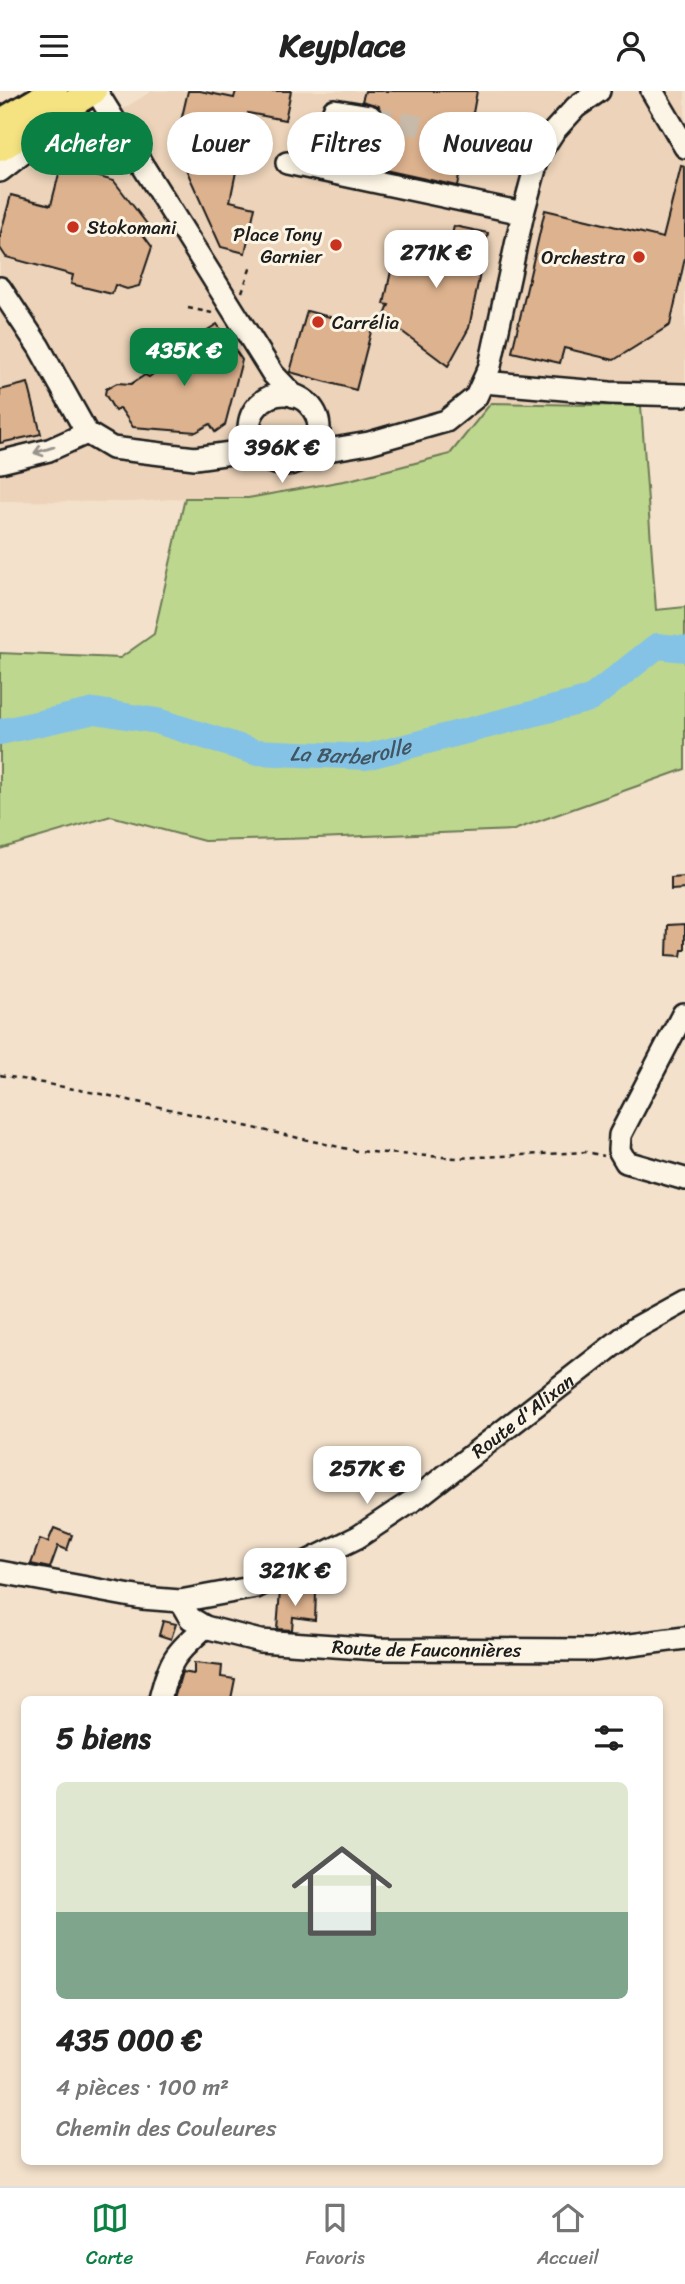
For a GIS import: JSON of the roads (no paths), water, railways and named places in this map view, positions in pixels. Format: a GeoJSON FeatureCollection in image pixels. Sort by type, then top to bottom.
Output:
{"type":"FeatureCollection","features":[{"type":"Feature","properties":{"kind":"main road"},"geometry":{"type":"LineString","coordinates":[[0,123],[52,91]]}},
{"type":"Feature","properties":{"kind":"main road"},"geometry":{"type":"LineString","coordinates":[[0,148],[90,94]]}},
{"type":"Feature","properties":{"kind":"street"},"geometry":{"type":"LineString","coordinates":[[0,117],[52,91]]}},
{"type":"Feature","properties":{"kind":"street"},"geometry":{"type":"LineString","coordinates":[[557,128],[576,107],[599,91]]}},
{"type":"Feature","properties":{"kind":"street"},"geometry":{"type":"LineString","coordinates":[[652,91],[685,147]]}},
{"type":"Feature","properties":{"kind":"street"},"geometry":{"type":"LineString","coordinates":[[0,170],[36,143],[90,94],[272,373],[294,396],[311,407],[319,426],[342,449]]}},
{"type":"Feature","properties":{"kind":"street"},"geometry":{"type":"LineString","coordinates":[[344,175],[523,213]]}},
{"type":"Feature","properties":{"kind":"street"},"geometry":{"type":"LineString","coordinates":[[0,288],[39,347],[87,433],[112,448],[195,457],[231,453],[263,457],[279,464],[288,464],[310,453],[342,449],[446,421],[476,397],[490,366],[523,213],[534,175]]}},
{"type":"Feature","properties":{"kind":"street"},"geometry":{"type":"LineString","coordinates":[[262,403],[272,373]]}},
{"type":"Feature","properties":{"kind":"street"},"geometry":{"type":"LineString","coordinates":[[483,382],[610,393],[685,395]]}},
{"type":"Feature","properties":{"kind":"street"},"geometry":{"type":"LineString","coordinates":[[231,453],[249,432],[254,411],[262,403],[277,395],[294,396]]}},
{"type":"Feature","properties":{"kind":"street"},"geometry":{"type":"LineString","coordinates":[[310,453],[319,426]]}},
{"type":"Feature","properties":{"kind":"street"},"geometry":{"type":"LineString","coordinates":[[249,432],[254,446],[263,457]]}},
{"type":"Feature","properties":{"kind":"street"},"geometry":{"type":"LineString","coordinates":[[0,462],[49,450],[87,433]]}},
{"type":"Feature","properties":{"kind":"street"},"geometry":{"type":"LineString","coordinates":[[683,1014],[620,1135],[619,1150],[626,1162],[685,1179]]}},
{"type":"Feature","properties":{"kind":"street","name":"Route d'Alixan"},"geometry":{"type":"LineString","coordinates":[[0,1571],[142,1598],[180,1601],[256,1587],[358,1537],[418,1497],[624,1336],[685,1301]]}},
{"type":"Feature","properties":{"kind":"street"},"geometry":{"type":"LineString","coordinates":[[161,1696],[168,1667],[180,1649],[205,1627],[190,1618],[180,1601]]}},
{"type":"Feature","properties":{"kind":"street","name":"Route de Fauconnières"},"geometry":{"type":"LineString","coordinates":[[205,1627],[260,1641],[378,1649],[592,1650],[685,1638]]}},
{"type":"Feature","properties":{"kind":"waterway","name":"La Barberolle"},"geometry":{"type":"LineString","coordinates":[[0,732],[95,711],[157,721],[255,752],[366,757],[590,699],[657,646],[685,649]]}},
{"type":"Feature","properties":{"kind":"tunnel"},"geometry":{"type":"LineString","coordinates":[[405,123],[419,126]]}},
{"type":"Feature","properties":{"kind":"place","name":"Stokomani"},"geometry":{"type":"Point","coordinates":[73,227]}},
{"type":"Feature","properties":{"kind":"place","name":"Place Tony Garnier"},"geometry":{"type":"Point","coordinates":[336,245]}},
{"type":"Feature","properties":{"kind":"place","name":"Orchestra"},"geometry":{"type":"Point","coordinates":[639,257]}},
{"type":"Feature","properties":{"kind":"place","name":"Carrélia"},"geometry":{"type":"Point","coordinates":[318,322]}}]}
